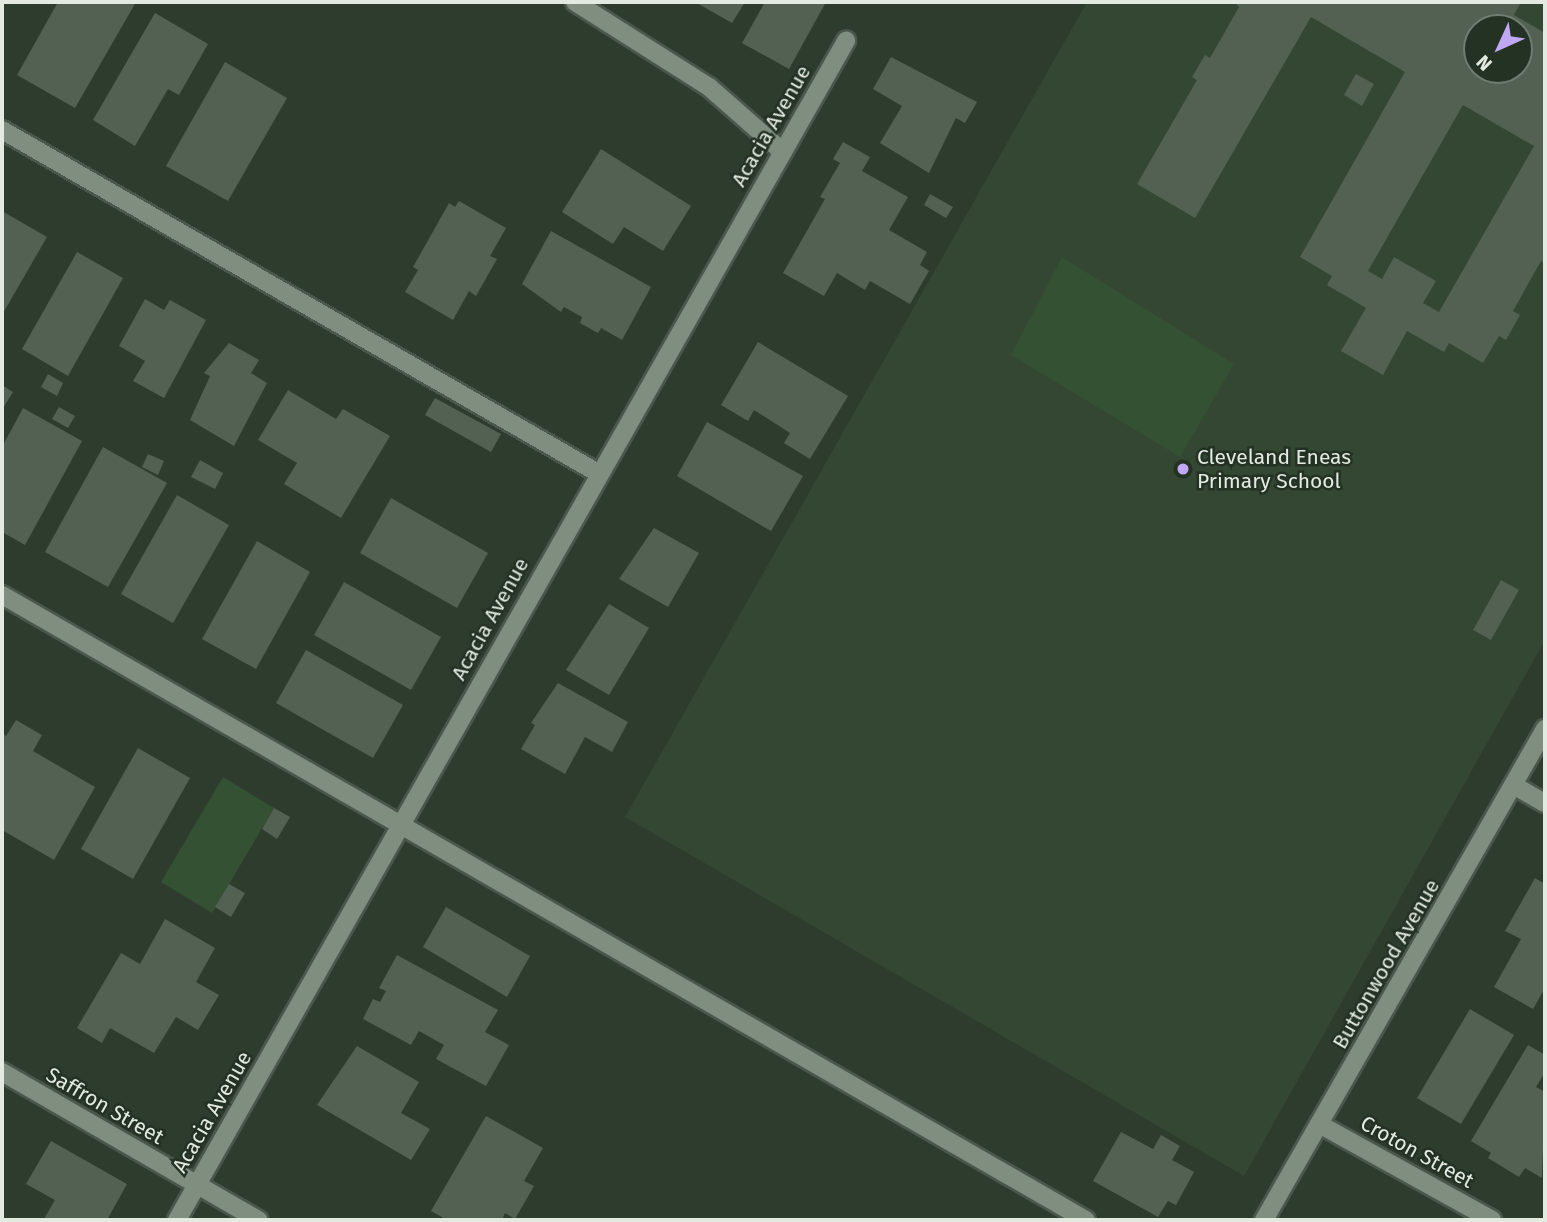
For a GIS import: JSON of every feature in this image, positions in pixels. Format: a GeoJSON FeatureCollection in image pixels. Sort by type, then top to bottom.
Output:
{"type":"FeatureCollection","features":[{"type":"Feature","properties":{"kind":"street"},"geometry":{"type":"LineString","coordinates":[[575,2],[709,87],[783,152]]}},
{"type":"Feature","properties":{"kind":"street","name":"Acacia Avenue"},"geometry":{"type":"LineString","coordinates":[[177,1220],[598,473],[846,41]]}},
{"type":"Feature","properties":{"kind":"street"},"geometry":{"type":"LineString","coordinates":[[2,130],[598,473]]}},
{"type":"Feature","properties":{"kind":"street"},"geometry":{"type":"LineString","coordinates":[[2,595],[402,823],[1086,1220]]}},
{"type":"Feature","properties":{"kind":"street","name":"Buttonwood Avenue"},"geometry":{"type":"LineString","coordinates":[[1264,1220],[1515,786],[1545,729]]}},
{"type":"Feature","properties":{"kind":"street"},"geometry":{"type":"LineString","coordinates":[[1515,786],[1545,803]]}},
{"type":"Feature","properties":{"kind":"street","name":"Saffron Street"},"geometry":{"type":"LineString","coordinates":[[2,1072],[258,1220]]}},
{"type":"Feature","properties":{"kind":"street","name":"Croton Street"},"geometry":{"type":"LineString","coordinates":[[1319,1124],[1492,1220]]}},
{"type":"Feature","properties":{"kind":"shaded area","name":"Cleveland Eneas Primary School"},"geometry":{"type":"Polygon","coordinates":[[[1087,2],[1545,2],[1545,640],[1244,1176],[625,817],[1087,2]]]}},
{"type":"Feature","properties":{"kind":"shaded area"},"geometry":{"type":"Polygon","coordinates":[[[1062,257],[1234,364],[1180,457],[1011,355],[1062,257]]]}},
{"type":"Feature","properties":{"kind":"shaded area"},"geometry":{"type":"Polygon","coordinates":[[[223,777],[274,808],[212,913],[161,882],[223,777]]]}},
{"type":"Feature","properties":{"kind":"building"},"geometry":{"type":"Polygon","coordinates":[[[58,2],[136,2],[75,108],[17,75],[58,2]]]}},
{"type":"Feature","properties":{"kind":"building"},"geometry":{"type":"Polygon","coordinates":[[[695,2],[745,2],[732,23],[695,2]]]}},
{"type":"Feature","properties":{"kind":"building"},"geometry":{"type":"Polygon","coordinates":[[[765,2],[826,2],[789,69],[742,43],[765,2]]]}},
{"type":"Feature","properties":{"kind":"building"},"geometry":{"type":"Polygon","coordinates":[[[1235,2],[1521,2],[1515,14],[1463,14],[1463,84],[1533,84],[1533,26],[1545,33],[1545,263],[1541,261],[1513,311],[1520,315],[1506,340],[1499,336],[1483,363],[1449,343],[1444,352],[1407,331],[1383,375],[1341,351],[1366,308],[1327,285],[1332,276],[1300,257],[1405,72],[1311,17],[1195,218],[1137,184],[1197,80],[1192,77],[1205,55],[1210,58],[1239,7],[1235,2]],[[1463,105],[1368,271],[1382,279],[1394,257],[1436,281],[1423,303],[1439,312],[1534,146],[1463,105]]]}},
{"type":"Feature","properties":{"kind":"building"},"geometry":{"type":"Polygon","coordinates":[[[155,13],[208,44],[179,95],[168,89],[135,146],[93,120],[155,13]]]}},
{"type":"Feature","properties":{"kind":"building"},"geometry":{"type":"Polygon","coordinates":[[[891,57],[977,102],[965,123],[956,118],[929,173],[880,143],[902,106],[873,89],[891,57]]]}},
{"type":"Feature","properties":{"kind":"building"},"geometry":{"type":"Polygon","coordinates":[[[225,62],[287,98],[228,201],[166,166],[225,62]]]}},
{"type":"Feature","properties":{"kind":"building"},"geometry":{"type":"Polygon","coordinates":[[[1356,74],[1374,84],[1362,106],[1344,95],[1356,74]]]}},
{"type":"Feature","properties":{"kind":"building"},"geometry":{"type":"Polygon","coordinates":[[[843,142],[870,157],[862,171],[908,197],[889,230],[927,252],[920,265],[929,271],[910,304],[870,281],[865,290],[837,273],[824,296],[783,273],[825,199],[820,197],[840,163],[833,159],[843,142]]]}},
{"type":"Feature","properties":{"kind":"building"},"geometry":{"type":"Polygon","coordinates":[[[601,149],[691,206],[663,251],[624,227],[613,244],[562,212],[601,149]]]}},
{"type":"Feature","properties":{"kind":"building"},"geometry":{"type":"Polygon","coordinates":[[[930,194],[953,207],[946,218],[924,205],[930,194]]]}},
{"type":"Feature","properties":{"kind":"building"},"geometry":{"type":"Polygon","coordinates":[[[459,201],[506,228],[490,256],[497,259],[476,296],[469,291],[453,320],[405,292],[418,270],[413,267],[449,203],[455,207],[459,201]]]}},
{"type":"Feature","properties":{"kind":"building"},"geometry":{"type":"Polygon","coordinates":[[[2,211],[47,237],[2,315],[2,211]]]}},
{"type":"Feature","properties":{"kind":"building"},"geometry":{"type":"Polygon","coordinates":[[[551,231],[651,287],[622,340],[601,328],[598,333],[580,323],[582,317],[564,307],[561,312],[522,284],[551,231]]]}},
{"type":"Feature","properties":{"kind":"building"},"geometry":{"type":"Polygon","coordinates":[[[77,252],[123,278],[68,376],[22,349],[77,252]]]}},
{"type":"Feature","properties":{"kind":"building"},"geometry":{"type":"Polygon","coordinates":[[[145,299],[164,310],[170,300],[206,320],[164,398],[133,381],[145,361],[119,346],[145,299]]]}},
{"type":"Feature","properties":{"kind":"building"},"geometry":{"type":"Polygon","coordinates":[[[758,342],[848,396],[810,459],[784,443],[790,433],[754,410],[748,421],[721,405],[758,342]]]}},
{"type":"Feature","properties":{"kind":"building"},"geometry":{"type":"Polygon","coordinates":[[[229,343],[259,360],[251,373],[267,383],[234,446],[190,420],[210,376],[204,373],[229,343]]]}},
{"type":"Feature","properties":{"kind":"building"},"geometry":{"type":"Polygon","coordinates":[[[48,374],[63,383],[57,396],[41,387],[48,374]]]}},
{"type":"Feature","properties":{"kind":"building"},"geometry":{"type":"Polygon","coordinates":[[[2,385],[13,392],[2,410],[2,385]]]}},
{"type":"Feature","properties":{"kind":"building"},"geometry":{"type":"Polygon","coordinates":[[[288,390],[336,419],[343,409],[390,436],[341,518],[284,484],[297,463],[258,440],[288,390]]]}},
{"type":"Feature","properties":{"kind":"building"},"geometry":{"type":"Polygon","coordinates":[[[435,398],[501,434],[491,452],[425,415],[435,398]]]}},
{"type":"Feature","properties":{"kind":"building"},"geometry":{"type":"Polygon","coordinates":[[[59,407],[75,416],[68,428],[52,419],[59,407]]]}},
{"type":"Feature","properties":{"kind":"building"},"geometry":{"type":"Polygon","coordinates":[[[23,408],[82,441],[25,545],[2,532],[2,447],[23,408]]]}},
{"type":"Feature","properties":{"kind":"building"},"geometry":{"type":"Polygon","coordinates":[[[707,422],[803,476],[771,531],[677,476],[707,422]]]}},
{"type":"Feature","properties":{"kind":"building"},"geometry":{"type":"Polygon","coordinates":[[[103,447],[167,483],[108,587],[45,552],[103,447]]]}},
{"type":"Feature","properties":{"kind":"building"},"geometry":{"type":"Polygon","coordinates":[[[148,454],[164,461],[158,475],[142,467],[148,454]]]}},
{"type":"Feature","properties":{"kind":"building"},"geometry":{"type":"Polygon","coordinates":[[[200,460],[223,473],[215,489],[191,477],[200,460]]]}},
{"type":"Feature","properties":{"kind":"building"},"geometry":{"type":"Polygon","coordinates":[[[177,495],[229,525],[173,623],[121,594],[177,495]]]}},
{"type":"Feature","properties":{"kind":"building"},"geometry":{"type":"Polygon","coordinates":[[[391,498],[488,553],[457,608],[360,553],[391,498]]]}},
{"type":"Feature","properties":{"kind":"building"},"geometry":{"type":"Polygon","coordinates":[[[654,528],[699,553],[668,607],[619,579],[654,528]]]}},
{"type":"Feature","properties":{"kind":"building"},"geometry":{"type":"Polygon","coordinates":[[[257,541],[310,572],[256,669],[202,639],[257,541]]]}},
{"type":"Feature","properties":{"kind":"building"},"geometry":{"type":"Polygon","coordinates":[[[1501,580],[1519,590],[1491,640],[1473,630],[1501,580]]]}},
{"type":"Feature","properties":{"kind":"building"},"geometry":{"type":"Polygon","coordinates":[[[344,582],[441,637],[411,690],[314,635],[344,582]]]}},
{"type":"Feature","properties":{"kind":"building"},"geometry":{"type":"Polygon","coordinates":[[[609,604],[649,628],[609,695],[566,670],[609,604]]]}},
{"type":"Feature","properties":{"kind":"building"},"geometry":{"type":"Polygon","coordinates":[[[306,650],[403,705],[373,758],[276,703],[306,650]]]}},
{"type":"Feature","properties":{"kind":"building"},"geometry":{"type":"Polygon","coordinates":[[[558,683],[628,722],[612,752],[585,737],[565,774],[521,749],[535,725],[531,723],[558,683]]]}},
{"type":"Feature","properties":{"kind":"building"},"geometry":{"type":"Polygon","coordinates":[[[16,720],[42,735],[33,751],[95,787],[54,860],[2,830],[2,733],[6,736],[16,720]]]}},
{"type":"Feature","properties":{"kind":"building"},"geometry":{"type":"Polygon","coordinates":[[[138,748],[190,778],[133,879],[81,849],[138,748]]]}},
{"type":"Feature","properties":{"kind":"building"},"geometry":{"type":"Polygon","coordinates":[[[274,808],[290,817],[277,839],[262,829],[274,808]]]}},
{"type":"Feature","properties":{"kind":"building"},"geometry":{"type":"Polygon","coordinates":[[[1535,878],[1545,884],[1545,988],[1533,1009],[1494,987],[1521,939],[1505,931],[1535,878]]]}},
{"type":"Feature","properties":{"kind":"building"},"geometry":{"type":"Polygon","coordinates":[[[229,884],[245,893],[231,917],[215,907],[229,884]]]}},
{"type":"Feature","properties":{"kind":"building"},"geometry":{"type":"Polygon","coordinates":[[[446,907],[530,956],[507,997],[423,947],[446,907]]]}},
{"type":"Feature","properties":{"kind":"building"},"geometry":{"type":"Polygon","coordinates":[[[165,919],[215,948],[196,982],[219,995],[198,1030],[176,1017],[154,1053],[110,1028],[102,1043],[77,1028],[121,953],[140,964],[165,919]]]}},
{"type":"Feature","properties":{"kind":"building"},"geometry":{"type":"Polygon","coordinates":[[[397,955],[498,1010],[485,1032],[509,1045],[486,1086],[436,1059],[444,1045],[419,1031],[411,1045],[363,1019],[373,999],[380,1002],[386,991],[379,988],[397,955]]]}},
{"type":"Feature","properties":{"kind":"building"},"geometry":{"type":"Polygon","coordinates":[[[1470,1009],[1514,1035],[1461,1124],[1417,1098],[1470,1009]]]}},
{"type":"Feature","properties":{"kind":"building"},"geometry":{"type":"Polygon","coordinates":[[[1528,1045],[1545,1055],[1545,1072],[1536,1087],[1545,1092],[1542,1178],[1525,1168],[1519,1177],[1488,1158],[1491,1153],[1471,1141],[1528,1045]]]}},
{"type":"Feature","properties":{"kind":"building"},"geometry":{"type":"Polygon","coordinates":[[[357,1046],[419,1082],[401,1113],[430,1129],[411,1160],[317,1105],[357,1046]]]}},
{"type":"Feature","properties":{"kind":"building"},"geometry":{"type":"Polygon","coordinates":[[[486,1116],[543,1148],[524,1181],[534,1186],[515,1219],[505,1213],[502,1220],[447,1220],[431,1211],[486,1116]]]}},
{"type":"Feature","properties":{"kind":"building"},"geometry":{"type":"Polygon","coordinates":[[[1121,1132],[1153,1149],[1161,1135],[1180,1146],[1172,1160],[1194,1172],[1176,1205],[1168,1201],[1158,1217],[1093,1181],[1121,1132]]]}},
{"type":"Feature","properties":{"kind":"building"},"geometry":{"type":"Polygon","coordinates":[[[51,1141],[127,1184],[107,1220],[44,1219],[55,1200],[26,1184],[51,1141]]]}},
{"type":"Feature","properties":{"kind":"place","name":"Cleveland Eneas Primary School"},"geometry":{"type":"Point","coordinates":[1183,469]}}]}
